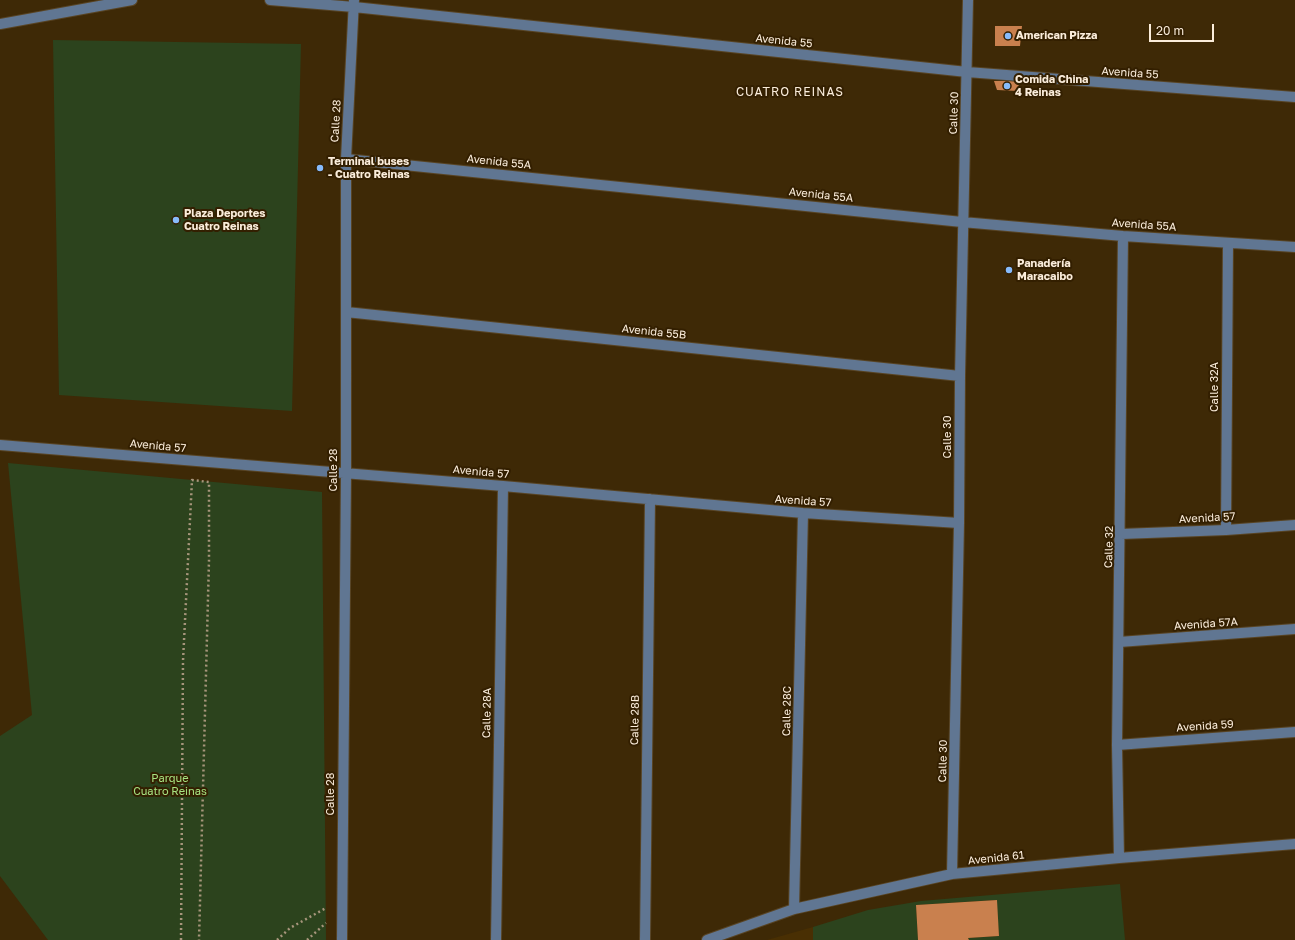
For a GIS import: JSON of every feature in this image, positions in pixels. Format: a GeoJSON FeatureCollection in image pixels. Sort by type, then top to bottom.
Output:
{"type":"FeatureCollection","features":[{"type":"Feature","properties":{"kind":"street"},"geometry":{"type":"LineString","coordinates":[[0,24],[132,0]]}},
{"type":"Feature","properties":{"kind":"street","name":"Avenida 55"},"geometry":{"type":"LineString","coordinates":[[270,0],[354,3],[967,72],[1295,97]]}},
{"type":"Feature","properties":{"kind":"street","name":"Calle 30"},"geometry":{"type":"LineString","coordinates":[[952,874],[960,523],[962,222],[968,0]]}},
{"type":"Feature","properties":{"kind":"street","name":"Calle 28"},"geometry":{"type":"LineString","coordinates":[[342,940],[346,473],[346,159],[354,3]]}},
{"type":"Feature","properties":{"kind":"street","name":"Avenida 55A"},"geometry":{"type":"LineString","coordinates":[[346,159],[962,222],[1123,236],[1295,246]]}},
{"type":"Feature","properties":{"kind":"street","name":"Calle 32"},"geometry":{"type":"LineString","coordinates":[[1119,858],[1117,745],[1121,534],[1123,236]]}},
{"type":"Feature","properties":{"kind":"street","name":"Calle 32A"},"geometry":{"type":"LineString","coordinates":[[1226,530],[1228,243]]}},
{"type":"Feature","properties":{"kind":"street","name":"Avenida 55B"},"geometry":{"type":"LineString","coordinates":[[346,312],[960,376]]}},
{"type":"Feature","properties":{"kind":"street","name":"Avenida 57"},"geometry":{"type":"LineString","coordinates":[[0,445],[503,486],[803,513],[960,523]]}},
{"type":"Feature","properties":{"kind":"street","name":"Calle 28A"},"geometry":{"type":"LineString","coordinates":[[496,940],[503,486]]}},
{"type":"Feature","properties":{"kind":"street","name":"Calle 28B"},"geometry":{"type":"LineString","coordinates":[[645,940],[650,500]]}},
{"type":"Feature","properties":{"kind":"street","name":"Calle 28C"},"geometry":{"type":"LineString","coordinates":[[794,909],[803,513]]}},
{"type":"Feature","properties":{"kind":"street","name":"Avenida 57"},"geometry":{"type":"LineString","coordinates":[[1121,534],[1226,530],[1295,525]]}},
{"type":"Feature","properties":{"kind":"street","name":"Avenida 57A"},"geometry":{"type":"LineString","coordinates":[[1119,642],[1295,629]]}},
{"type":"Feature","properties":{"kind":"street","name":"Avenida 59"},"geometry":{"type":"LineString","coordinates":[[1117,745],[1295,732]]}},
{"type":"Feature","properties":{"kind":"street","name":"Avenida 61"},"geometry":{"type":"LineString","coordinates":[[707,940],[794,909],[952,874],[1119,858],[1295,844]]}},
{"type":"Feature","properties":{"kind":"path"},"geometry":{"type":"LineString","coordinates":[[182,940],[183,661],[192,480],[209,482],[209,560],[199,940]]}},
{"type":"Feature","properties":{"kind":"path"},"geometry":{"type":"LineString","coordinates":[[277,940],[290,928],[326,907],[326,923],[307,940]]}},
{"type":"Feature","properties":{"kind":"shaded area"},"geometry":{"type":"Polygon","coordinates":[[[813,927],[813,940],[767,940],[813,927]]]}},
{"type":"Feature","properties":{"kind":"green space","name":"Plaza Deportes Cuatro Reinas"},"geometry":{"type":"Polygon","coordinates":[[[53,40],[301,44],[292,411],[59,395],[53,40]]]}},
{"type":"Feature","properties":{"kind":"green space","name":"Parque Cuatro Reinas"},"geometry":{"type":"Polygon","coordinates":[[[8,463],[322,492],[326,940],[48,940],[0,876],[0,736],[32,715],[8,463]]]}},
{"type":"Feature","properties":{"kind":"green space"},"geometry":{"type":"Polygon","coordinates":[[[1120,884],[1125,940],[969,940],[968,938],[999,936],[996,900],[916,905],[918,940],[813,940],[813,927],[868,910],[921,901],[1120,884]]]}},
{"type":"Feature","properties":{"kind":"building","name":"American Pizza"},"geometry":{"type":"Polygon","coordinates":[[[995,26],[1022,26],[1020,46],[995,46],[995,26]]]}},
{"type":"Feature","properties":{"kind":"building","name":"Comida China 4 Reinas"},"geometry":{"type":"Polygon","coordinates":[[[994,81],[1019,81],[1018,91],[997,90],[994,81]]]}},
{"type":"Feature","properties":{"kind":"building"},"geometry":{"type":"Polygon","coordinates":[[[997,900],[999,936],[968,938],[969,940],[918,940],[916,905],[997,900]]]}},
{"type":"Feature","properties":{"kind":"place","name":"American Pizza"},"geometry":{"type":"Point","coordinates":[1008,36]}},
{"type":"Feature","properties":{"kind":"place","name":"Comida China 4 Reinas"},"geometry":{"type":"Point","coordinates":[1007,86]}},
{"type":"Feature","properties":{"kind":"place","name":"Terminal buses - Cuatro Reinas"},"geometry":{"type":"Point","coordinates":[320,168]}},
{"type":"Feature","properties":{"kind":"place","name":"Plaza Deportes Cuatro Reinas"},"geometry":{"type":"Point","coordinates":[176,220]}},
{"type":"Feature","properties":{"kind":"place","name":"Panadería Maracaibo"},"geometry":{"type":"Point","coordinates":[1009,270]}},
{"type":"Feature","properties":{"kind":"district","name":"CUATRO REINAS"},"geometry":{"type":"Point","coordinates":[790,92]}}]}
